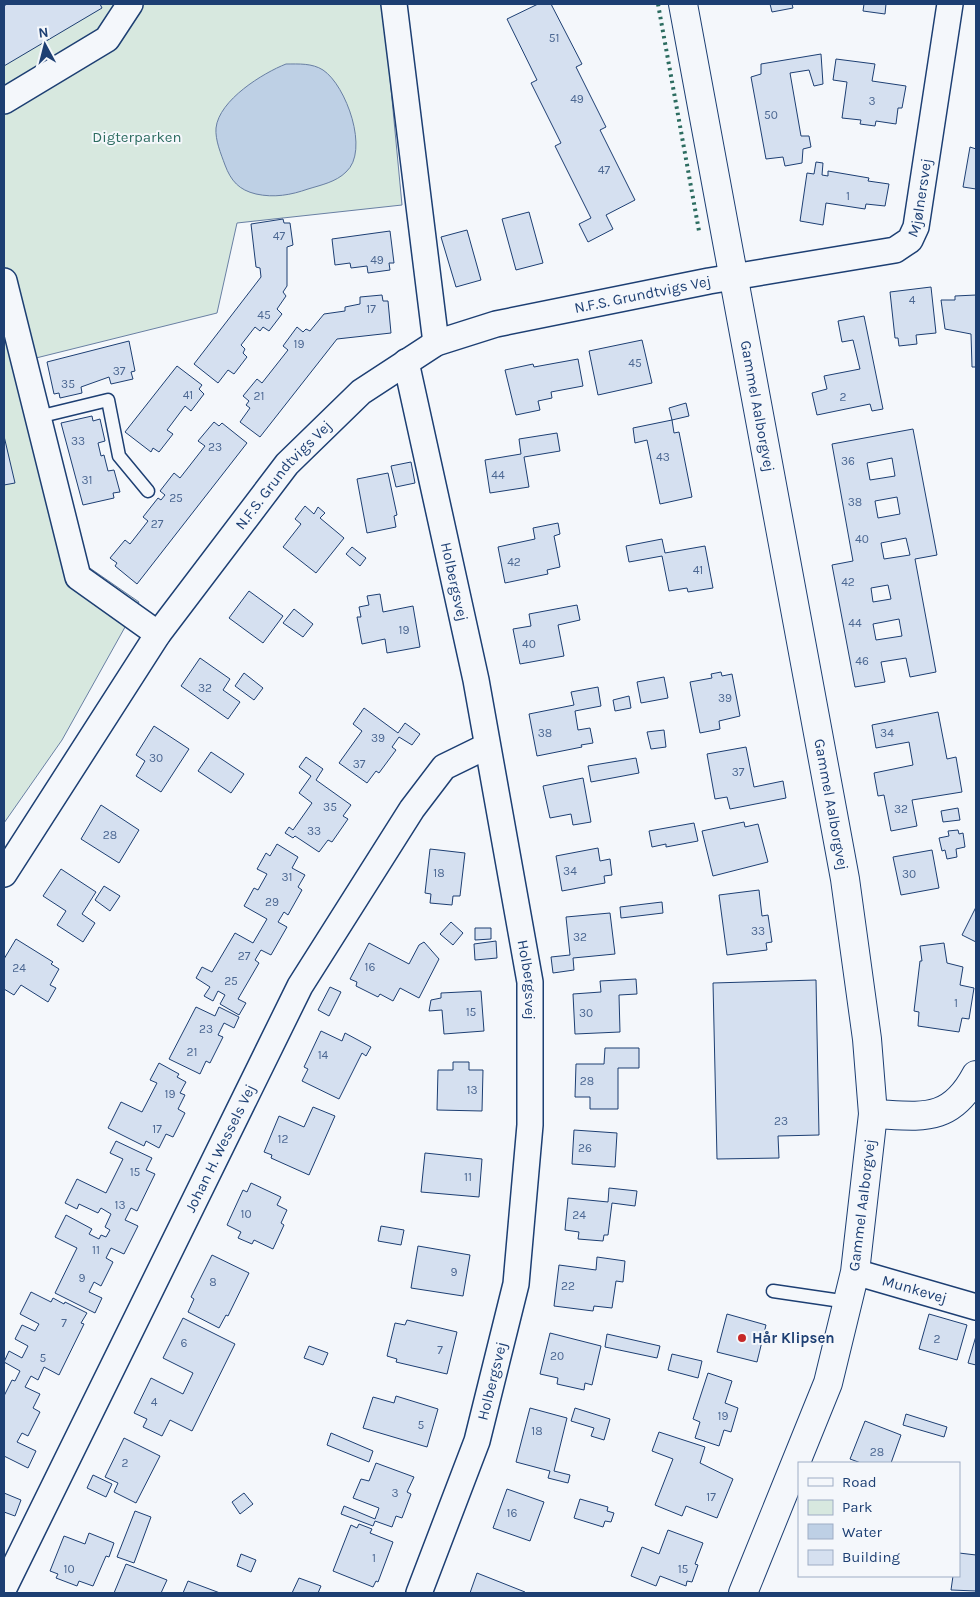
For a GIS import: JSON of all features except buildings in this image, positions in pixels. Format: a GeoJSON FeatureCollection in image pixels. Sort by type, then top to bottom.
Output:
{"type":"FeatureCollection","features":[{"type":"Feature","properties":{"kind":"street"},"geometry":{"type":"LineString","coordinates":[[4,101],[107,39],[130,4]]}},
{"type":"Feature","properties":{"kind":"street"},"geometry":{"type":"LineString","coordinates":[[394,4],[436,344]]}},
{"type":"Feature","properties":{"kind":"street","name":"Gammel Aalborgvej"},"geometry":{"type":"LineString","coordinates":[[684,4],[845,879],[867,1039],[873,1114],[855,1272],[828,1383],[743,1593]]}},
{"type":"Feature","properties":{"kind":"street","name":"Mjølnersvej"},"geometry":{"type":"LineString","coordinates":[[734,278],[894,250],[910,240],[916,227],[950,4]]}},
{"type":"Feature","properties":{"kind":"street","name":"N.F.S. Grundtvigs Vej"},"geometry":{"type":"LineString","coordinates":[[4,874],[158,634],[287,464],[360,392],[436,344],[496,324],[734,278]]}},
{"type":"Feature","properties":{"kind":"street"},"geometry":{"type":"LineString","coordinates":[[4,281],[78,577],[158,634]]}},
{"type":"Feature","properties":{"kind":"street","name":"Holbergsvej"},"geometry":{"type":"LineString","coordinates":[[406,362],[476,680],[530,982],[530,1125],[516,1284],[477,1442],[418,1593]]}},
{"type":"Feature","properties":{"kind":"street","name":"Johan H. Wessels Vej"},"geometry":{"type":"LineString","coordinates":[[4,1588],[300,986],[423,795],[444,767],[487,746]]}},
{"type":"Feature","properties":{"kind":"street"},"geometry":{"type":"LineString","coordinates":[[873,1114],[929,1116],[953,1106],[968,1092],[976,1075]]}},
{"type":"Feature","properties":{"kind":"street","name":"Munkevej"},"geometry":{"type":"LineString","coordinates":[[855,1272],[976,1308]]}},
{"type":"Feature","properties":{"kind":"lane"},"geometry":{"type":"LineString","coordinates":[[38,416],[108,400],[119,456],[148,490]]}},
{"type":"Feature","properties":{"kind":"lane"},"geometry":{"type":"LineString","coordinates":[[772,1291],[848,1302]]}},
{"type":"Feature","properties":{"kind":"green space","name":"Digterparken"},"geometry":{"type":"Polygon","coordinates":[[[4,4],[383,4],[402,205],[237,223],[217,313],[36,358],[84,564],[139,602],[62,740],[4,823],[4,4]]]}},
{"type":"Feature","properties":{"kind":"water"},"geometry":{"type":"Polygon","coordinates":[[[286,64],[305,64],[319,68],[332,78],[340,89],[347,103],[355,134],[356,149],[353,162],[346,172],[333,181],[295,193],[269,196],[256,194],[240,187],[230,176],[216,137],[216,128],[225,107],[233,98],[255,81],[286,64]]]}},
{"type":"Feature","properties":{"kind":"hedge"},"geometry":{"type":"LineString","coordinates":[[658,4],[699,231]]}},
{"type":"Feature","properties":{"kind":"place","name":"Hår Klipsen"},"geometry":{"type":"Point","coordinates":[742,1338]}}]}
